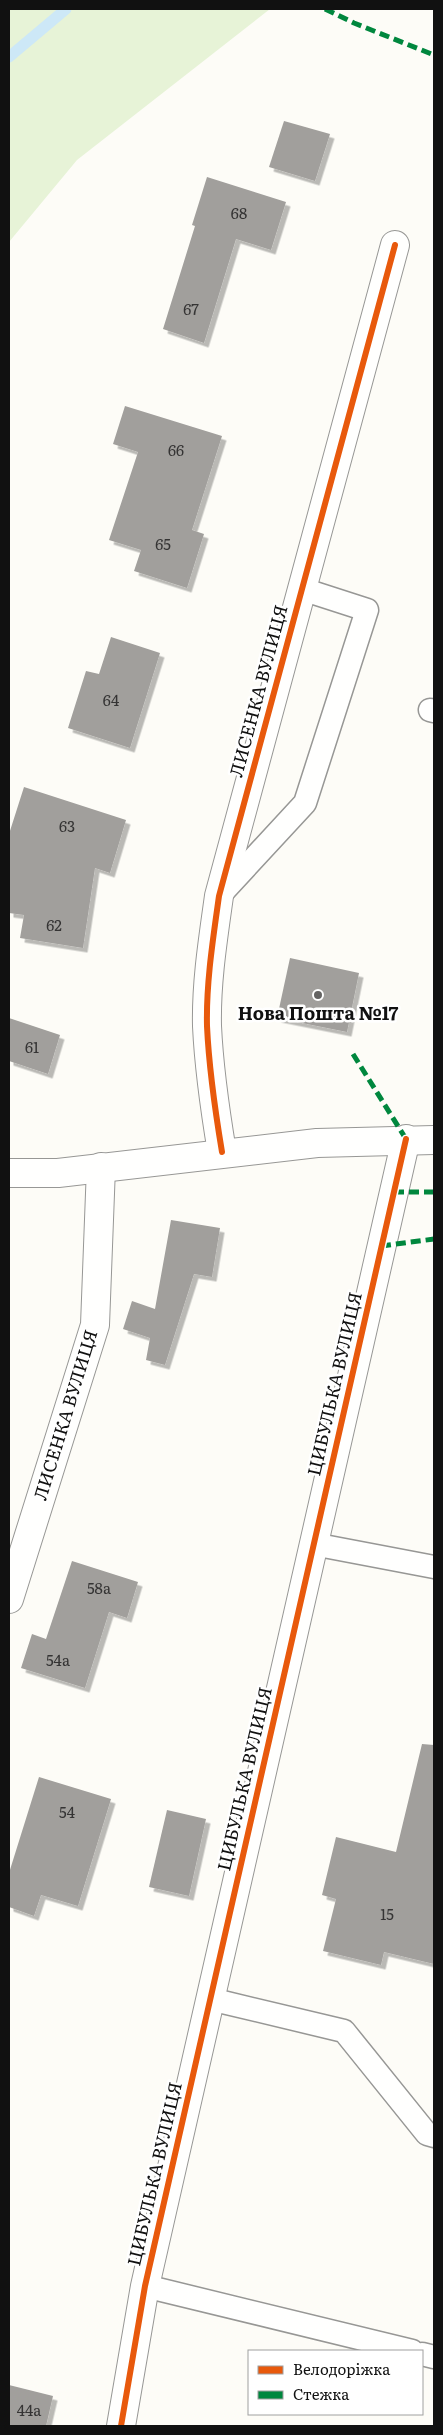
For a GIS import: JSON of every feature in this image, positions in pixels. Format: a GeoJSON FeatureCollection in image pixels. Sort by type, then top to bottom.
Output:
{"type":"FeatureCollection","features":[{"type":"Feature","properties":{"kind":"street","name":"ЛИСЕНКА ВУЛИЦЯ"},"geometry":{"type":"LineString","coordinates":[[222,1152],[211,1088],[207,1024],[210,960],[219,896],[395,245]]}},
{"type":"Feature","properties":{"kind":"street"},"geometry":{"type":"LineString","coordinates":[[9,1173],[58,1173],[222,1152],[317,1143],[406,1139],[434,1140]]}},
{"type":"Feature","properties":{"kind":"street","name":"ЦИБУЛЬКА ВУЛИЦЯ"},"geometry":{"type":"LineString","coordinates":[[121,2426],[145,2286],[406,1139]]}},
{"type":"Feature","properties":{"kind":"street","name":"ЛИСЕНКА ВУЛИЦЯ"},"geometry":{"type":"LineString","coordinates":[[9,1599],[95,1325],[101,1167]]}},
{"type":"Feature","properties":{"kind":"lane"},"geometry":{"type":"LineString","coordinates":[[219,896],[305,803],[367,610],[302,589]]}},
{"type":"Feature","properties":{"kind":"lane"},"geometry":{"type":"LineString","coordinates":[[314,1544],[434,1567]]}},
{"type":"Feature","properties":{"kind":"lane"},"geometry":{"type":"LineString","coordinates":[[210,1998],[344,2031],[427,2134],[434,2136]]}},
{"type":"Feature","properties":{"kind":"lane"},"geometry":{"type":"LineString","coordinates":[[145,2286],[408,2350]]}},
{"type":"Feature","properties":{"kind":"green space"},"geometry":{"type":"Polygon","coordinates":[[[9,9],[270,9],[77,160],[9,242],[9,9]]]}},
{"type":"Feature","properties":{"kind":"building"},"geometry":{"type":"Polygon","coordinates":[[[284,121],[330,134],[315,181],[269,167],[284,121]]]}},
{"type":"Feature","properties":{"kind":"building"},"geometry":{"type":"Polygon","coordinates":[[[207,177],[286,202],[271,250],[236,239],[204,343],[163,329],[195,226],[192,225],[207,177]]]}},
{"type":"Feature","properties":{"kind":"building"},"geometry":{"type":"Polygon","coordinates":[[[125,406],[222,436],[192,530],[204,534],[187,588],[134,571],[141,550],[109,540],[138,452],[113,444],[125,406]]]}},
{"type":"Feature","properties":{"kind":"building"},"geometry":{"type":"Polygon","coordinates":[[[111,637],[160,653],[130,748],[68,728],[86,671],[99,674],[111,637]]]}},
{"type":"Feature","properties":{"kind":"building"},"geometry":{"type":"Polygon","coordinates":[[[24,787],[126,820],[110,873],[95,868],[83,948],[20,938],[24,915],[9,913],[9,834],[24,787]]]}},
{"type":"Feature","properties":{"kind":"building"},"geometry":{"type":"Polygon","coordinates":[[[290,958],[359,973],[347,1032],[277,1018],[290,958]]]}},
{"type":"Feature","properties":{"kind":"building"},"geometry":{"type":"Polygon","coordinates":[[[9,1018],[60,1035],[48,1074],[9,1061],[9,1018]]]}},
{"type":"Feature","properties":{"kind":"building"},"geometry":{"type":"Polygon","coordinates":[[[171,1220],[220,1228],[212,1277],[194,1274],[165,1365],[146,1360],[150,1338],[123,1329],[132,1301],[155,1309],[171,1220]]]}},
{"type":"Feature","properties":{"kind":"building"},"geometry":{"type":"Polygon","coordinates":[[[72,1561],[138,1582],[127,1618],[109,1612],[85,1688],[21,1668],[32,1634],[46,1639],[72,1561]]]}},
{"type":"Feature","properties":{"kind":"building"},"geometry":{"type":"Polygon","coordinates":[[[422,1744],[434,1745],[434,1964],[384,1952],[381,1965],[323,1951],[336,1899],[322,1895],[336,1837],[396,1852],[422,1744]]]}},
{"type":"Feature","properties":{"kind":"building"},"geometry":{"type":"Polygon","coordinates":[[[39,1777],[111,1799],[78,1906],[41,1895],[34,1916],[9,1907],[9,1873],[39,1777]]]}},
{"type":"Feature","properties":{"kind":"building"},"geometry":{"type":"Polygon","coordinates":[[[167,1810],[206,1819],[189,1896],[149,1887],[167,1810]]]}},
{"type":"Feature","properties":{"kind":"building"},"geometry":{"type":"Polygon","coordinates":[[[9,2385],[53,2396],[46,2426],[9,2426],[9,2385]]]}},
{"type":"Feature","properties":{"kind":"waterway"},"geometry":{"type":"LineString","coordinates":[[9,57],[66,9]]}},
{"type":"Feature","properties":{"kind":"marked path"},"geometry":{"type":"LineString","coordinates":[[325,9],[354,23],[434,55]]}},
{"type":"Feature","properties":{"kind":"marked path"},"geometry":{"type":"LineString","coordinates":[[353,1054],[406,1139]]}},
{"type":"Feature","properties":{"kind":"marked path"},"geometry":{"type":"LineString","coordinates":[[394,1192],[434,1192]]}},
{"type":"Feature","properties":{"kind":"marked path"},"geometry":{"type":"LineString","coordinates":[[381,1246],[434,1239]]}},
{"type":"Feature","properties":{"kind":"cycle path"},"geometry":{"type":"LineString","coordinates":[[222,1152],[209,1058],[207,1026],[209,977],[219,896],[395,245]]}},
{"type":"Feature","properties":{"kind":"cycle path"},"geometry":{"type":"LineString","coordinates":[[121,2426],[145,2286],[406,1139]]}},
{"type":"Feature","properties":{"kind":"place","name":"Нова Пошта №17"},"geometry":{"type":"Point","coordinates":[318,995]}}]}
